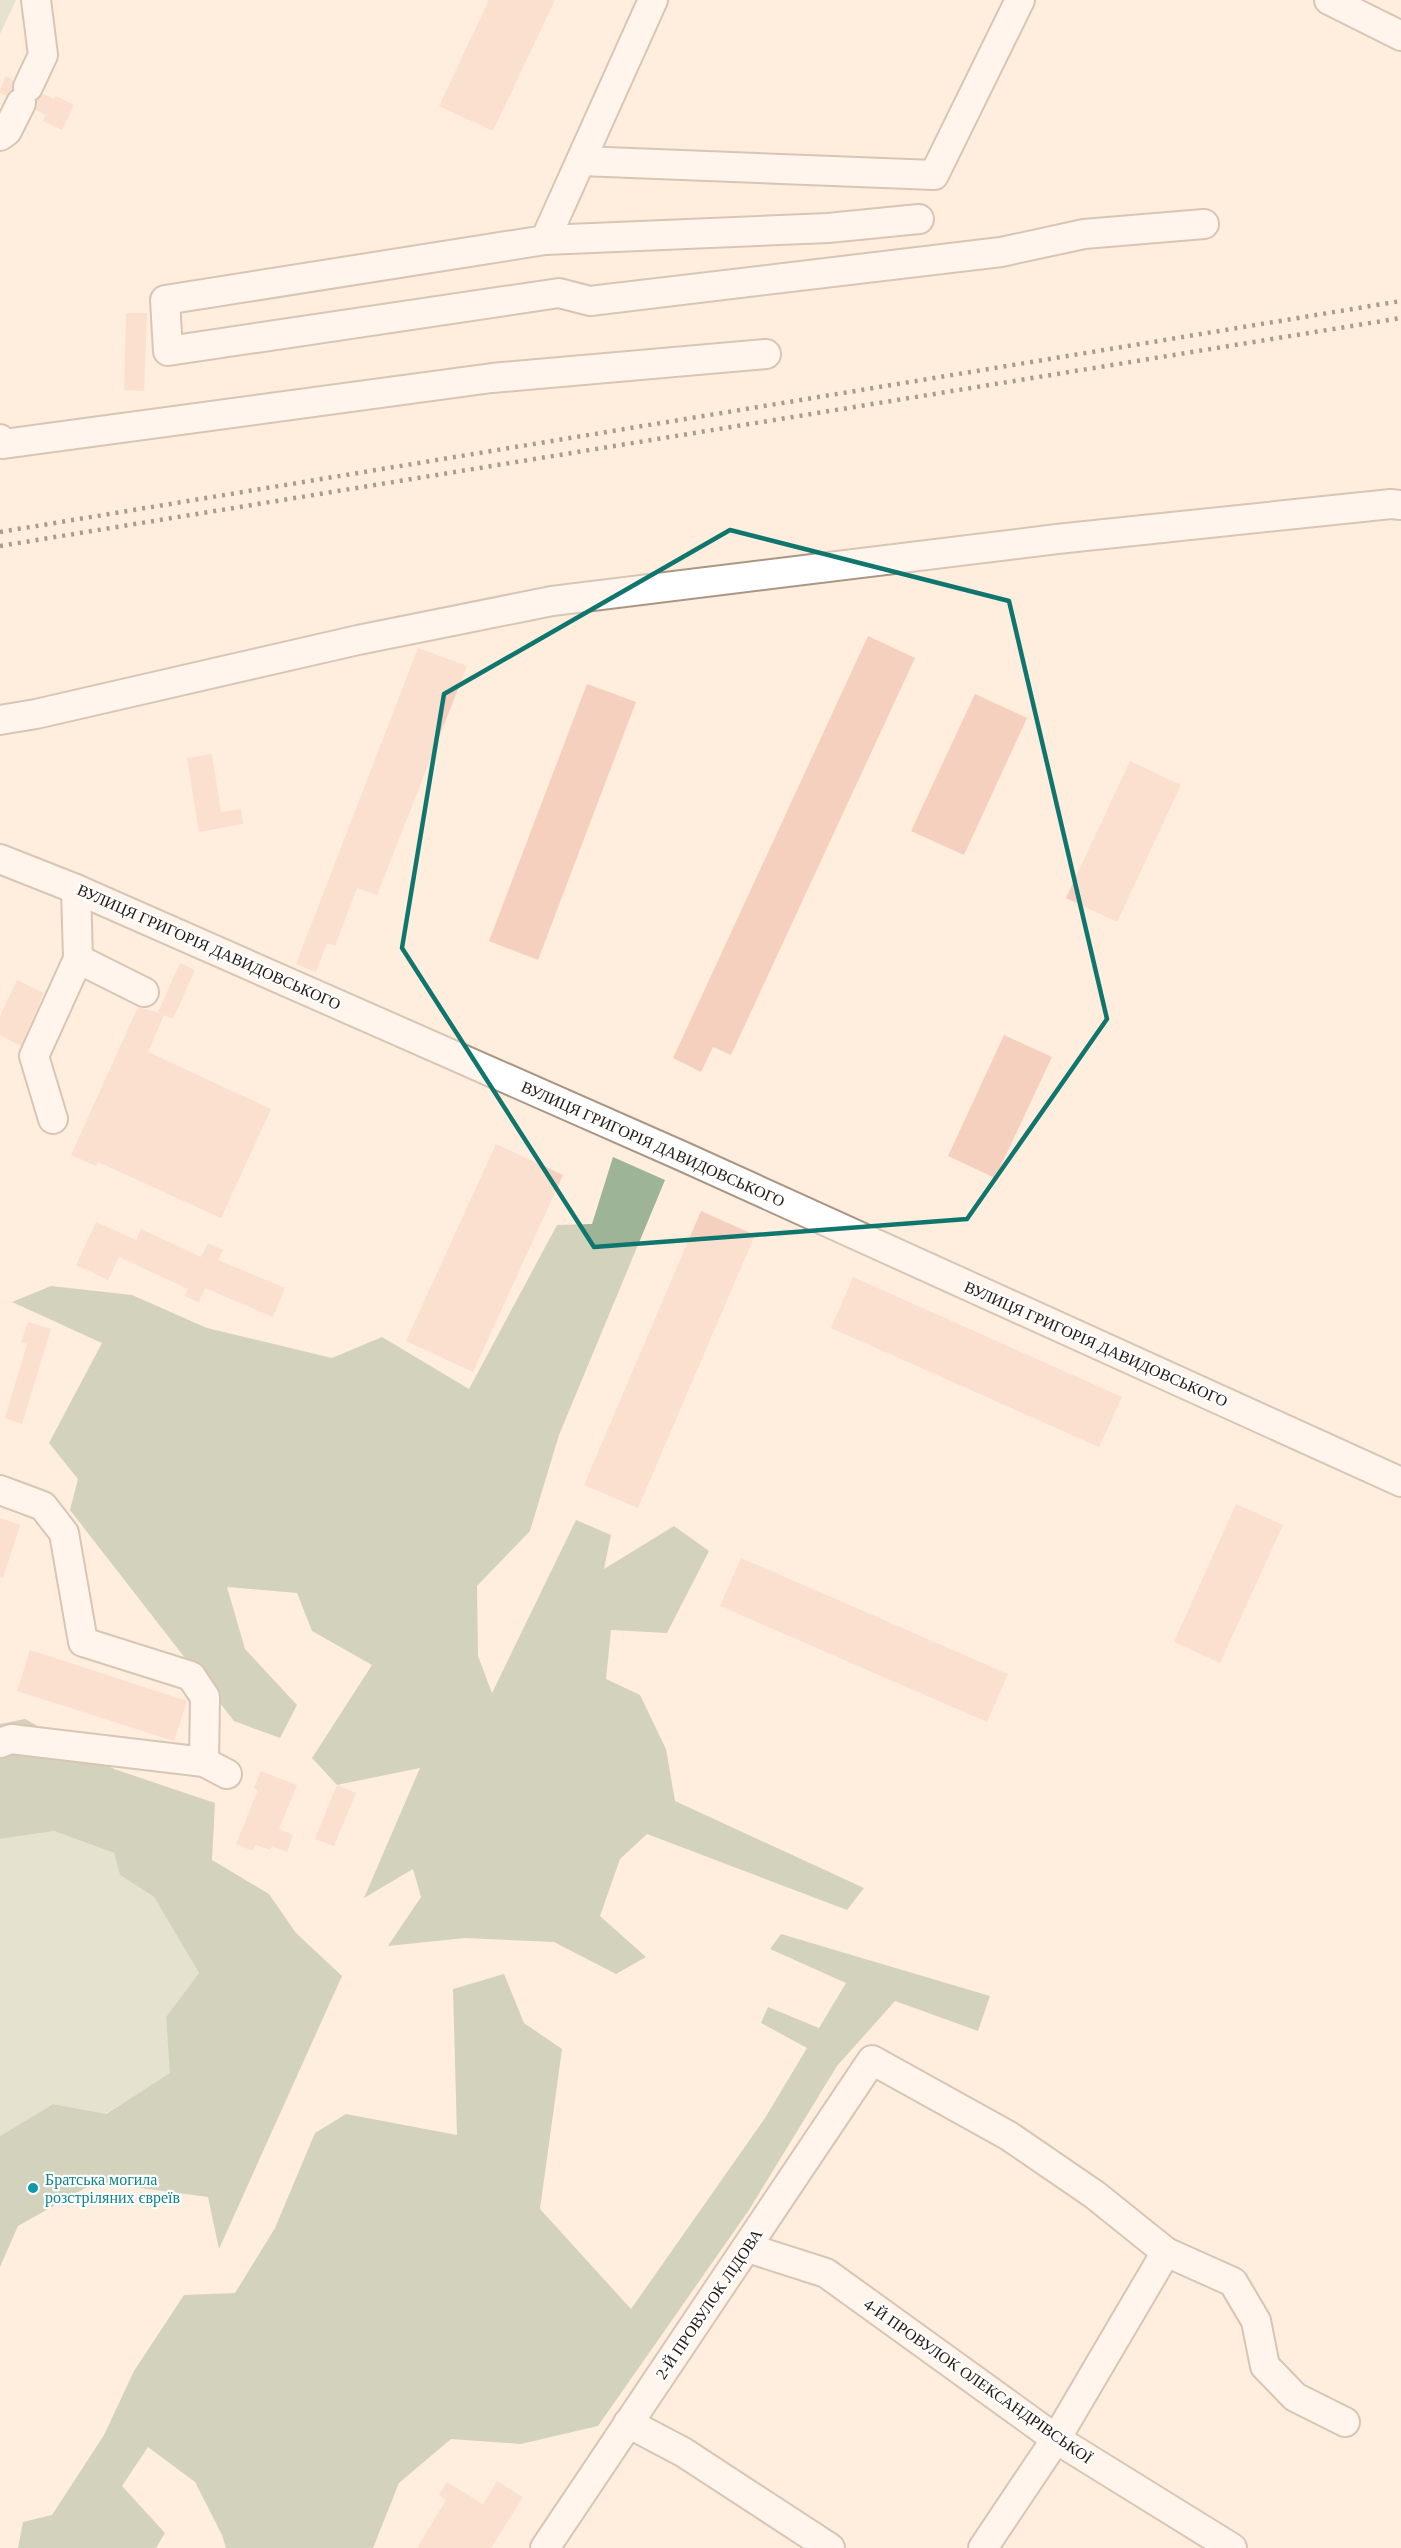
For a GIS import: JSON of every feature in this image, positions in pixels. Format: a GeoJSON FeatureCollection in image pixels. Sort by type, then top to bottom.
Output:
{"type":"FeatureCollection","features":[{"type":"Feature","properties":{"kind":"street"},"geometry":{"type":"LineString","coordinates":[[0,136],[7,131],[43,55],[36,0]]}},
{"type":"Feature","properties":{"kind":"street"},"geometry":{"type":"LineString","coordinates":[[545,240],[653,0]]}},
{"type":"Feature","properties":{"kind":"street"},"geometry":{"type":"LineString","coordinates":[[580,161],[934,175],[1020,0]]}},
{"type":"Feature","properties":{"kind":"street"},"geometry":{"type":"LineString","coordinates":[[1329,0],[1401,36]]}},
{"type":"Feature","properties":{"kind":"street"},"geometry":{"type":"LineString","coordinates":[[918,219],[828,228],[545,240],[165,300],[168,351],[559,293],[590,301],[1001,252],[1083,234],[1204,224]]}},
{"type":"Feature","properties":{"kind":"street"},"geometry":{"type":"LineString","coordinates":[[0,439],[3,444],[492,378],[766,354]]}},
{"type":"Feature","properties":{"kind":"street"},"geometry":{"type":"LineString","coordinates":[[0,720],[36,714],[358,640],[552,601],[1057,539],[1391,504],[1401,505]]}},
{"type":"Feature","properties":{"kind":"street","name":"ВУЛИЦЯ ГРИГОРІЯ ДАВИДОВСЬКОГО"},"geometry":{"type":"LineString","coordinates":[[0,859],[76,889],[682,1156],[1401,1482]]}},
{"type":"Feature","properties":{"kind":"street"},"geometry":{"type":"LineString","coordinates":[[53,1119],[34,1056],[78,959],[76,889]]}},
{"type":"Feature","properties":{"kind":"street"},"geometry":{"type":"LineString","coordinates":[[78,959],[144,992]]}},
{"type":"Feature","properties":{"kind":"street"},"geometry":{"type":"LineString","coordinates":[[0,1490],[43,1506],[64,1533],[83,1642],[191,1676],[205,1697],[216,1768],[11,1739],[0,1743]]}},
{"type":"Feature","properties":{"kind":"street","name":"2-Й ПРОВУЛОК ЛІДОВА"},"geometry":{"type":"LineString","coordinates":[[545,2548],[872,2060],[1010,2136],[1095,2195],[1166,2252]]}},
{"type":"Feature","properties":{"kind":"street","name":"4-Й ПРОВУЛОК ОЛЕКСАНДРІВСЬКОЇ"},"geometry":{"type":"LineString","coordinates":[[748,2248],[826,2273],[1056,2439],[1232,2548]]}},
{"type":"Feature","properties":{"kind":"street"},"geometry":{"type":"LineString","coordinates":[[983,2548],[1056,2439],[1166,2252],[1233,2282],[1256,2321],[1265,2366],[1295,2397],[1345,2422]]}},
{"type":"Feature","properties":{"kind":"street"},"geometry":{"type":"LineString","coordinates":[[628,2422],[683,2452],[830,2548]]}},
{"type":"Feature","properties":{"kind":"highlighted area"},"geometry":{"type":"Polygon","coordinates":[[[730,530],[1009,601],[1107,1019],[967,1219],[594,1247],[402,948],[444,694],[730,530]]]}},
{"type":"Feature","properties":{"kind":"green space"},"geometry":{"type":"Polygon","coordinates":[[[0,0],[16,0],[0,34],[0,0]]]}},
{"type":"Feature","properties":{"kind":"green space"},"geometry":{"type":"Polygon","coordinates":[[[613,1157],[665,1180],[559,1435],[530,1531],[477,1586],[478,1656],[492,1693],[576,1520],[611,1535],[604,1569],[674,1526],[709,1551],[667,1633],[611,1630],[606,1679],[640,1695],[666,1749],[675,1801],[864,1888],[847,1910],[647,1834],[620,1859],[600,1916],[646,1957],[616,1974],[554,1942],[465,1938],[388,1946],[421,1897],[413,1869],[364,1898],[420,1768],[337,1785],[312,1758],[372,1665],[312,1631],[297,1593],[227,1587],[245,1649],[297,1705],[280,1738],[234,1721],[70,1510],[78,1479],[49,1443],[102,1343],[12,1302],[51,1286],[132,1295],[207,1328],[332,1358],[382,1337],[469,1389],[557,1225],[592,1224],[613,1157]]]}},
{"type":"Feature","properties":{"kind":"green space"},"geometry":{"type":"Polygon","coordinates":[[[25,1719],[114,1769],[215,1803],[212,1860],[269,1894],[296,1933],[342,1976],[219,2249],[208,2197],[96,2182],[18,2226],[0,2267],[0,2136],[53,2104],[106,2114],[170,2073],[166,2017],[199,1973],[154,1897],[120,1875],[114,1853],[54,1831],[0,1839],[0,1724],[25,1719]]]}},
{"type":"Feature","properties":{"kind":"green space"},"geometry":{"type":"Polygon","coordinates":[[[54,1831],[114,1853],[120,1875],[154,1897],[199,1973],[166,2017],[171,2073],[105,2114],[53,2104],[0,2136],[0,1839],[54,1831]]]}},
{"type":"Feature","properties":{"kind":"green space"},"geometry":{"type":"Polygon","coordinates":[[[781,1934],[990,1996],[978,2031],[895,2001],[837,2066],[749,2210],[598,2426],[521,2444],[451,2439],[399,2483],[373,2548],[226,2548],[222,2535],[195,2482],[148,2447],[122,2486],[165,2533],[156,2548],[18,2548],[23,2522],[52,2515],[104,2435],[134,2371],[184,2295],[235,2293],[275,2228],[315,2133],[346,2114],[457,2135],[453,1989],[504,1974],[524,2023],[562,2049],[540,2209],[631,2309],[765,2118],[807,2048],[761,2023],[768,2007],[819,2028],[846,1983],[770,1949],[781,1934]]]}},
{"type":"Feature","properties":{"kind":"building"},"geometry":{"type":"Polygon","coordinates":[[[489,0],[555,0],[493,131],[439,106],[489,0]]]}},
{"type":"Feature","properties":{"kind":"building"},"geometry":{"type":"Polygon","coordinates":[[[6,76],[13,80],[12,89],[6,96],[0,93],[0,89],[6,76]]]}},
{"type":"Feature","properties":{"kind":"building"},"geometry":{"type":"Polygon","coordinates":[[[43,94],[54,99],[56,96],[74,105],[62,130],[43,121],[46,115],[36,110],[37,101],[43,94]]]}},
{"type":"Feature","properties":{"kind":"building"},"geometry":{"type":"Polygon","coordinates":[[[126,313],[147,313],[144,391],[124,390],[126,313]]]}},
{"type":"Feature","properties":{"kind":"building"},"geometry":{"type":"Polygon","coordinates":[[[868,636],[915,658],[731,1055],[713,1047],[701,1072],[673,1058],[868,636]]]}},
{"type":"Feature","properties":{"kind":"building"},"geometry":{"type":"Polygon","coordinates":[[[418,648],[467,666],[377,895],[357,888],[335,946],[327,943],[316,972],[296,964],[418,648]]]}},
{"type":"Feature","properties":{"kind":"building"},"geometry":{"type":"Polygon","coordinates":[[[587,684],[636,702],[538,960],[489,941],[587,684]]]}},
{"type":"Feature","properties":{"kind":"building"},"geometry":{"type":"Polygon","coordinates":[[[975,694],[1027,718],[964,855],[911,831],[975,694]]]}},
{"type":"Feature","properties":{"kind":"building"},"geometry":{"type":"Polygon","coordinates":[[[212,754],[221,812],[241,809],[243,824],[199,832],[187,758],[212,754]]]}},
{"type":"Feature","properties":{"kind":"building"},"geometry":{"type":"Polygon","coordinates":[[[1130,761],[1181,785],[1117,922],[1066,898],[1130,761]]]}},
{"type":"Feature","properties":{"kind":"building"},"geometry":{"type":"Polygon","coordinates":[[[180,963],[195,970],[173,1019],[164,1015],[148,1052],[271,1109],[221,1218],[98,1162],[96,1166],[71,1155],[138,1007],[163,1014],[158,1012],[180,963]]]}},
{"type":"Feature","properties":{"kind":"building"},"geometry":{"type":"Polygon","coordinates":[[[17,980],[44,993],[21,1046],[0,1035],[0,1016],[17,980]]]}},
{"type":"Feature","properties":{"kind":"building"},"geometry":{"type":"Polygon","coordinates":[[[1004,1035],[1052,1057],[995,1178],[948,1156],[1004,1035]]]}},
{"type":"Feature","properties":{"kind":"building"},"geometry":{"type":"Polygon","coordinates":[[[496,1144],[563,1175],[473,1372],[406,1341],[496,1144]]]}},
{"type":"Feature","properties":{"kind":"building"},"geometry":{"type":"Polygon","coordinates":[[[701,1211],[755,1235],[638,1508],[584,1485],[701,1211]]]}},
{"type":"Feature","properties":{"kind":"building"},"geometry":{"type":"Polygon","coordinates":[[[96,1222],[136,1240],[141,1229],[201,1257],[208,1243],[223,1250],[218,1260],[285,1288],[273,1317],[205,1288],[199,1302],[184,1296],[188,1289],[119,1257],[108,1280],[76,1265],[96,1222]]]}},
{"type":"Feature","properties":{"kind":"building"},"geometry":{"type":"Polygon","coordinates":[[[853,1277],[1122,1397],[1099,1447],[831,1328],[853,1277]]]}},
{"type":"Feature","properties":{"kind":"building"},"geometry":{"type":"Polygon","coordinates":[[[28,1322],[51,1329],[22,1424],[5,1418],[27,1344],[21,1342],[28,1322]]]}},
{"type":"Feature","properties":{"kind":"building"},"geometry":{"type":"Polygon","coordinates":[[[1236,1504],[1283,1525],[1220,1663],[1174,1642],[1236,1504]]]}},
{"type":"Feature","properties":{"kind":"building"},"geometry":{"type":"Polygon","coordinates":[[[0,1518],[20,1525],[3,1578],[0,1577],[0,1518]]]}},
{"type":"Feature","properties":{"kind":"building"},"geometry":{"type":"Polygon","coordinates":[[[741,1558],[1008,1674],[987,1722],[720,1606],[741,1558]]]}},
{"type":"Feature","properties":{"kind":"building"},"geometry":{"type":"Polygon","coordinates":[[[30,1650],[187,1701],[174,1741],[17,1691],[30,1650]]]}},
{"type":"Feature","properties":{"kind":"building"},"geometry":{"type":"Polygon","coordinates":[[[261,1771],[297,1785],[279,1829],[293,1835],[287,1852],[272,1846],[270,1850],[256,1845],[253,1851],[236,1844],[258,1790],[254,1788],[261,1771]]]}},
{"type":"Feature","properties":{"kind":"building"},"geometry":{"type":"Polygon","coordinates":[[[337,1785],[356,1793],[334,1846],[315,1839],[337,1785]]]}},
{"type":"Feature","properties":{"kind":"building"},"geometry":{"type":"Polygon","coordinates":[[[497,2481],[523,2497],[491,2548],[417,2548],[446,2500],[439,2495],[447,2482],[483,2504],[497,2481]]]}},
{"type":"Feature","properties":{"kind":"railway"},"geometry":{"type":"LineString","coordinates":[[0,532],[1401,301]]}},
{"type":"Feature","properties":{"kind":"railway"},"geometry":{"type":"LineString","coordinates":[[0,546],[1401,318]]}},
{"type":"Feature","properties":{"kind":"place","name":"Братська могила розстріляних євреїв"},"geometry":{"type":"Point","coordinates":[33,2188]}}]}
